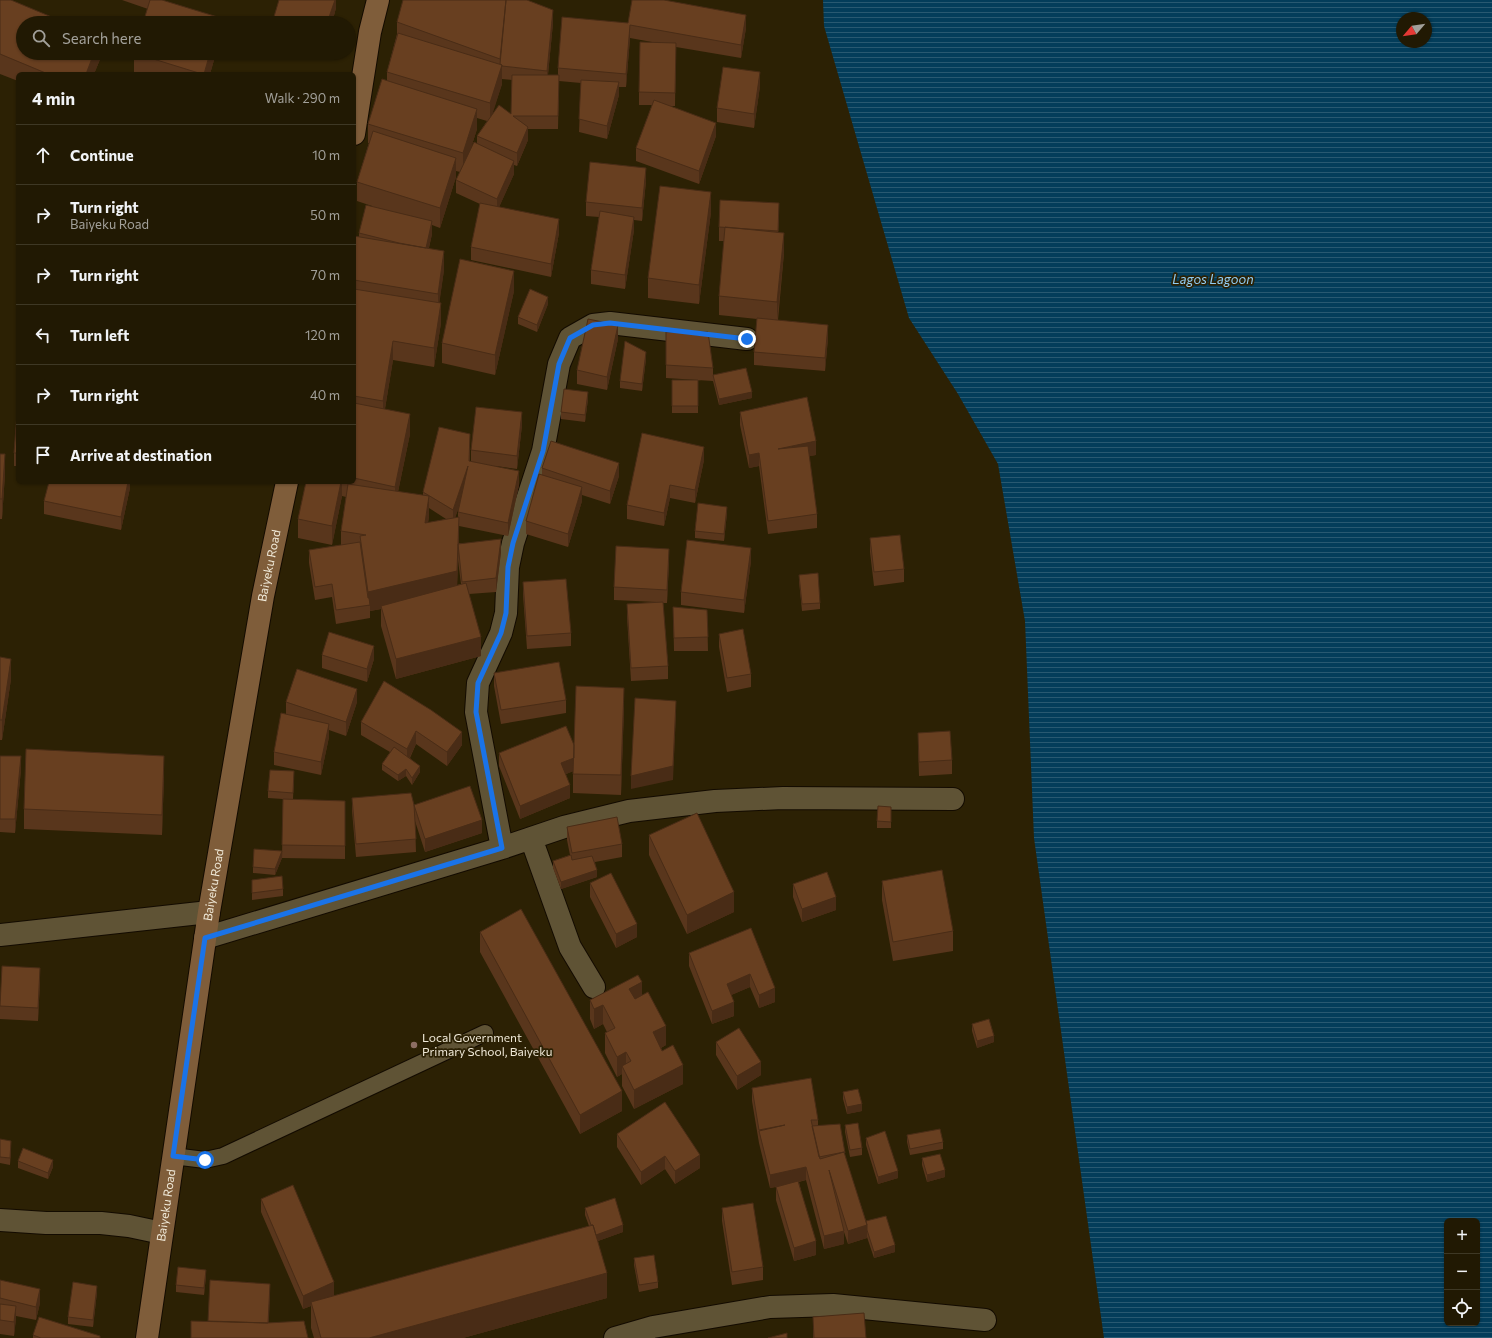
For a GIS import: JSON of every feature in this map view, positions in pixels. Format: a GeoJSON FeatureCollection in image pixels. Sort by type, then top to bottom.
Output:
{"type":"FeatureCollection","features":[{"type":"Feature","properties":{"kind":"main road"},"geometry":{"type":"LineString","coordinates":[[356,121],[370,32],[378,0]]}},
{"type":"Feature","properties":{"kind":"main road","name":"Baiyeku Road"},"geometry":{"type":"LineString","coordinates":[[147,1338],[209,912],[263,596],[287,484]]}},
{"type":"Feature","properties":{"kind":"street"},"geometry":{"type":"LineString","coordinates":[[502,848],[476,712],[478,683],[501,633],[506,613],[508,567],[513,543],[543,451],[559,364],[570,338],[593,325],[610,323],[747,339]]}},
{"type":"Feature","properties":{"kind":"street"},"geometry":{"type":"LineString","coordinates":[[205,938],[502,848],[564,827],[629,811],[716,801],[783,798],[953,799]]}},
{"type":"Feature","properties":{"kind":"street"},"geometry":{"type":"LineString","coordinates":[[532,838],[570,946],[594,987]]}},
{"type":"Feature","properties":{"kind":"street"},"geometry":{"type":"LineString","coordinates":[[0,935],[209,912]]}},
{"type":"Feature","properties":{"kind":"street"},"geometry":{"type":"LineString","coordinates":[[0,1220],[46,1223],[101,1223],[130,1226],[162,1233]]}},
{"type":"Feature","properties":{"kind":"street"},"geometry":{"type":"LineString","coordinates":[[615,1338],[653,1327],[770,1307],[833,1306],[985,1320]]}},
{"type":"Feature","properties":{"kind":"lane"},"geometry":{"type":"LineString","coordinates":[[173,1156],[205,1160],[223,1156],[484,1034]]}},
{"type":"Feature","properties":{"kind":"water","name":"Lagos Lagoon"},"geometry":{"type":"Polygon","coordinates":[[[823,0],[1492,0],[1492,1338],[1104,1338],[1034,838],[1025,621],[998,464],[958,394],[909,318],[824,26],[823,0]]]}},
{"type":"Feature","properties":{"kind":"building"},"geometry":{"type":"Polygon","coordinates":[[[0,0],[11,0],[49,16],[16,16],[16,60],[91,60],[87,72],[43,72],[0,54],[0,0]]]}},
{"type":"Feature","properties":{"kind":"building"},"geometry":{"type":"Polygon","coordinates":[[[150,0],[162,0],[214,16],[145,16],[150,0]]]}},
{"type":"Feature","properties":{"kind":"building"},"geometry":{"type":"Polygon","coordinates":[[[279,0],[335,0],[329,16],[274,16],[279,0]]]}},
{"type":"Feature","properties":{"kind":"building"},"geometry":{"type":"Polygon","coordinates":[[[403,0],[506,0],[500,59],[397,22],[403,0]]]}},
{"type":"Feature","properties":{"kind":"building"},"geometry":{"type":"Polygon","coordinates":[[[506,0],[527,0],[553,10],[547,71],[502,66],[500,64],[506,0]]]}},
{"type":"Feature","properties":{"kind":"building"},"geometry":{"type":"Polygon","coordinates":[[[632,0],[664,0],[746,15],[741,45],[630,25],[626,74],[558,68],[562,17],[628,23],[632,0]]]}},
{"type":"Feature","properties":{"kind":"building"},"geometry":{"type":"Polygon","coordinates":[[[398,33],[502,65],[490,103],[387,72],[398,33]]]}},
{"type":"Feature","properties":{"kind":"building"},"geometry":{"type":"Polygon","coordinates":[[[640,42],[676,43],[675,93],[639,92],[640,42]]]}},
{"type":"Feature","properties":{"kind":"building"},"geometry":{"type":"Polygon","coordinates":[[[157,60],[208,60],[205,72],[196,72],[157,60]]]}},
{"type":"Feature","properties":{"kind":"building"},"geometry":{"type":"Polygon","coordinates":[[[723,67],[760,72],[754,114],[717,108],[723,67]]]}},
{"type":"Feature","properties":{"kind":"building"},"geometry":{"type":"Polygon","coordinates":[[[512,75],[559,75],[558,116],[513,116],[528,127],[517,153],[477,136],[499,105],[511,114],[512,75]]]}},
{"type":"Feature","properties":{"kind":"building"},"geometry":{"type":"Polygon","coordinates":[[[382,79],[477,109],[463,153],[368,124],[382,79]]]}},
{"type":"Feature","properties":{"kind":"building"},"geometry":{"type":"Polygon","coordinates":[[[581,80],[619,82],[607,126],[579,119],[581,80]]]}},
{"type":"Feature","properties":{"kind":"building"},"geometry":{"type":"Polygon","coordinates":[[[654,100],[716,123],[699,171],[636,148],[654,100]]]}},
{"type":"Feature","properties":{"kind":"building"},"geometry":{"type":"Polygon","coordinates":[[[373,131],[456,158],[440,208],[357,182],[373,131]]]}},
{"type":"Feature","properties":{"kind":"building"},"geometry":{"type":"Polygon","coordinates":[[[474,142],[514,161],[497,199],[456,180],[474,142]]]}},
{"type":"Feature","properties":{"kind":"building"},"geometry":{"type":"Polygon","coordinates":[[[590,162],[646,168],[642,208],[586,202],[590,162]]]}},
{"type":"Feature","properties":{"kind":"building"},"geometry":{"type":"Polygon","coordinates":[[[660,186],[711,192],[699,285],[648,278],[660,186]]]}},
{"type":"Feature","properties":{"kind":"building"},"geometry":{"type":"Polygon","coordinates":[[[720,200],[779,203],[778,231],[719,227],[720,200]]]}},
{"type":"Feature","properties":{"kind":"building"},"geometry":{"type":"Polygon","coordinates":[[[480,203],[559,219],[551,264],[471,247],[480,203]]]}},
{"type":"Feature","properties":{"kind":"building"},"geometry":{"type":"Polygon","coordinates":[[[366,205],[432,221],[426,248],[359,233],[366,205]]]}},
{"type":"Feature","properties":{"kind":"building"},"geometry":{"type":"Polygon","coordinates":[[[600,211],[634,217],[625,275],[591,270],[600,211]]]}},
{"type":"Feature","properties":{"kind":"building"},"geometry":{"type":"Polygon","coordinates":[[[725,227],[784,233],[777,302],[719,296],[725,227]]]}},
{"type":"Feature","properties":{"kind":"building"},"geometry":{"type":"Polygon","coordinates":[[[356,236],[444,251],[438,294],[356,280],[356,236]]]}},
{"type":"Feature","properties":{"kind":"building"},"geometry":{"type":"Polygon","coordinates":[[[460,259],[514,271],[495,355],[442,343],[460,259]]]}},
{"type":"Feature","properties":{"kind":"building"},"geometry":{"type":"Polygon","coordinates":[[[356,289],[441,303],[434,348],[393,341],[383,401],[356,396],[356,289]]]}},
{"type":"Feature","properties":{"kind":"building"},"geometry":{"type":"Polygon","coordinates":[[[530,289],[548,297],[537,325],[518,317],[530,289]]]}},
{"type":"Feature","properties":{"kind":"building"},"geometry":{"type":"Polygon","coordinates":[[[757,318],[828,325],[825,358],[754,352],[757,318]]]}},
{"type":"Feature","properties":{"kind":"building"},"geometry":{"type":"Polygon","coordinates":[[[588,319],[618,325],[607,377],[577,370],[588,319]]]}},
{"type":"Feature","properties":{"kind":"building"},"geometry":{"type":"Polygon","coordinates":[[[666,332],[708,332],[713,368],[666,365],[666,332]]]}},
{"type":"Feature","properties":{"kind":"building"},"geometry":{"type":"Polygon","coordinates":[[[625,341],[646,352],[642,384],[620,381],[625,341]]]}},
{"type":"Feature","properties":{"kind":"building"},"geometry":{"type":"Polygon","coordinates":[[[746,368],[752,392],[719,399],[713,375],[746,368]]]}},
{"type":"Feature","properties":{"kind":"building"},"geometry":{"type":"Polygon","coordinates":[[[672,380],[698,380],[698,406],[672,406],[672,380]]]}},
{"type":"Feature","properties":{"kind":"building"},"geometry":{"type":"Polygon","coordinates":[[[564,389],[588,392],[585,415],[561,412],[564,389]]]}},
{"type":"Feature","properties":{"kind":"building"},"geometry":{"type":"Polygon","coordinates":[[[807,397],[816,441],[778,449],[808,446],[817,514],[768,521],[759,453],[749,455],[740,412],[807,397]]]}},
{"type":"Feature","properties":{"kind":"building"},"geometry":{"type":"Polygon","coordinates":[[[356,403],[410,414],[395,487],[356,478],[356,403]]]}},
{"type":"Feature","properties":{"kind":"building"},"geometry":{"type":"Polygon","coordinates":[[[476,407],[522,412],[517,456],[471,450],[476,407]]]}},
{"type":"Feature","properties":{"kind":"building"},"geometry":{"type":"Polygon","coordinates":[[[16,426],[16,453],[14,453],[16,426]]]}},
{"type":"Feature","properties":{"kind":"building"},"geometry":{"type":"Polygon","coordinates":[[[439,427],[470,434],[469,461],[519,471],[508,523],[458,512],[468,466],[453,510],[423,492],[439,427]]]}},
{"type":"Feature","properties":{"kind":"building"},"geometry":{"type":"Polygon","coordinates":[[[642,433],[704,447],[695,490],[670,485],[664,513],[627,505],[642,433]]]}},
{"type":"Feature","properties":{"kind":"building"},"geometry":{"type":"Polygon","coordinates":[[[551,441],[619,463],[610,491],[542,468],[551,441]]]}},
{"type":"Feature","properties":{"kind":"building"},"geometry":{"type":"Polygon","coordinates":[[[0,454],[5,454],[2,499],[0,499],[0,454]]]}},
{"type":"Feature","properties":{"kind":"building"},"geometry":{"type":"Polygon","coordinates":[[[539,474],[582,487],[568,534],[526,521],[539,474]]]}},
{"type":"Feature","properties":{"kind":"building"},"geometry":{"type":"Polygon","coordinates":[[[48,484],[128,484],[121,517],[44,501],[48,484]]]}},
{"type":"Feature","properties":{"kind":"building"},"geometry":{"type":"Polygon","coordinates":[[[306,484],[341,484],[332,526],[298,519],[306,484]]]}},
{"type":"Feature","properties":{"kind":"building"},"geometry":{"type":"Polygon","coordinates":[[[348,484],[429,496],[425,523],[459,517],[457,571],[368,592],[360,536],[366,535],[341,531],[348,484]]]}},
{"type":"Feature","properties":{"kind":"building"},"geometry":{"type":"Polygon","coordinates":[[[698,503],[727,507],[724,534],[695,531],[698,503]]]}},
{"type":"Feature","properties":{"kind":"building"},"geometry":{"type":"Polygon","coordinates":[[[900,535],[904,569],[874,572],[870,538],[900,535]]]}},
{"type":"Feature","properties":{"kind":"building"},"geometry":{"type":"Polygon","coordinates":[[[501,539],[496,578],[462,582],[458,544],[501,539]]]}},
{"type":"Feature","properties":{"kind":"building"},"geometry":{"type":"Polygon","coordinates":[[[687,540],[751,548],[744,600],[681,592],[687,540]]]}},
{"type":"Feature","properties":{"kind":"building"},"geometry":{"type":"Polygon","coordinates":[[[360,542],[370,605],[336,610],[332,584],[315,587],[309,550],[360,542]]]}},
{"type":"Feature","properties":{"kind":"building"},"geometry":{"type":"Polygon","coordinates":[[[616,546],[669,549],[667,590],[614,587],[616,546]]]}},
{"type":"Feature","properties":{"kind":"building"},"geometry":{"type":"Polygon","coordinates":[[[818,573],[820,603],[802,604],[799,575],[818,573]]]}},
{"type":"Feature","properties":{"kind":"building"},"geometry":{"type":"Polygon","coordinates":[[[566,579],[571,633],[527,636],[523,582],[566,579]]]}},
{"type":"Feature","properties":{"kind":"building"},"geometry":{"type":"Polygon","coordinates":[[[466,583],[481,637],[396,659],[381,606],[466,583]]]}},
{"type":"Feature","properties":{"kind":"building"},"geometry":{"type":"Polygon","coordinates":[[[663,602],[668,666],[631,668],[627,604],[663,602]]]}},
{"type":"Feature","properties":{"kind":"building"},"geometry":{"type":"Polygon","coordinates":[[[673,607],[707,610],[708,637],[674,638],[673,607]]]}},
{"type":"Feature","properties":{"kind":"building"},"geometry":{"type":"Polygon","coordinates":[[[743,629],[751,674],[727,678],[719,634],[743,629]]]}},
{"type":"Feature","properties":{"kind":"building"},"geometry":{"type":"Polygon","coordinates":[[[329,632],[374,646],[367,669],[322,655],[329,632]]]}},
{"type":"Feature","properties":{"kind":"building"},"geometry":{"type":"Polygon","coordinates":[[[0,657],[11,659],[2,720],[0,720],[0,657]]]}},
{"type":"Feature","properties":{"kind":"building"},"geometry":{"type":"Polygon","coordinates":[[[559,662],[566,700],[501,710],[494,673],[559,662]]]}},
{"type":"Feature","properties":{"kind":"building"},"geometry":{"type":"Polygon","coordinates":[[[297,669],[357,689],[346,722],[286,702],[297,669]]]}},
{"type":"Feature","properties":{"kind":"building"},"geometry":{"type":"Polygon","coordinates":[[[384,681],[431,710],[462,732],[447,752],[416,731],[407,749],[361,722],[384,681]]]}},
{"type":"Feature","properties":{"kind":"building"},"geometry":{"type":"Polygon","coordinates":[[[576,686],[624,688],[621,775],[573,774],[576,686]]]}},
{"type":"Feature","properties":{"kind":"building"},"geometry":{"type":"Polygon","coordinates":[[[635,698],[676,701],[673,766],[631,776],[635,698]]]}},
{"type":"Feature","properties":{"kind":"building"},"geometry":{"type":"Polygon","coordinates":[[[281,713],[329,724],[321,762],[274,752],[281,713]]]}},
{"type":"Feature","properties":{"kind":"building"},"geometry":{"type":"Polygon","coordinates":[[[566,726],[574,745],[574,758],[561,763],[570,785],[520,806],[499,753],[566,726]]]}},
{"type":"Feature","properties":{"kind":"building"},"geometry":{"type":"Polygon","coordinates":[[[950,731],[952,760],[919,762],[918,733],[950,731]]]}},
{"type":"Feature","properties":{"kind":"building"},"geometry":{"type":"Polygon","coordinates":[[[394,747],[420,766],[412,778],[406,769],[398,775],[382,764],[394,747]]]}},
{"type":"Feature","properties":{"kind":"building"},"geometry":{"type":"Polygon","coordinates":[[[26,749],[164,756],[162,815],[24,809],[26,749]]]}},
{"type":"Feature","properties":{"kind":"building"},"geometry":{"type":"Polygon","coordinates":[[[0,756],[21,756],[15,819],[0,819],[0,756]]]}},
{"type":"Feature","properties":{"kind":"building"},"geometry":{"type":"Polygon","coordinates":[[[270,770],[294,771],[293,793],[268,791],[270,770]]]}},
{"type":"Feature","properties":{"kind":"building"},"geometry":{"type":"Polygon","coordinates":[[[470,786],[482,820],[425,839],[414,805],[470,786]]]}},
{"type":"Feature","properties":{"kind":"building"},"geometry":{"type":"Polygon","coordinates":[[[411,793],[414,805],[416,839],[356,844],[352,798],[411,793]]]}},
{"type":"Feature","properties":{"kind":"building"},"geometry":{"type":"Polygon","coordinates":[[[283,799],[345,801],[345,846],[282,845],[283,799]]]}},
{"type":"Feature","properties":{"kind":"building"},"geometry":{"type":"Polygon","coordinates":[[[878,806],[891,807],[891,822],[877,821],[878,806]]]}},
{"type":"Feature","properties":{"kind":"building"},"geometry":{"type":"Polygon","coordinates":[[[697,813],[734,892],[687,915],[649,835],[697,813]]]}},
{"type":"Feature","properties":{"kind":"building"},"geometry":{"type":"Polygon","coordinates":[[[617,817],[622,844],[572,853],[567,827],[617,817]]]}},
{"type":"Feature","properties":{"kind":"building"},"geometry":{"type":"Polygon","coordinates":[[[254,849],[282,851],[275,869],[253,867],[254,849]]]}},
{"type":"Feature","properties":{"kind":"building"},"geometry":{"type":"Polygon","coordinates":[[[571,855],[572,860],[592,856],[597,870],[561,882],[553,861],[571,855]]]}},
{"type":"Feature","properties":{"kind":"building"},"geometry":{"type":"Polygon","coordinates":[[[942,870],[953,931],[893,942],[882,881],[942,870]]]}},
{"type":"Feature","properties":{"kind":"building"},"geometry":{"type":"Polygon","coordinates":[[[827,872],[836,897],[802,909],[793,884],[827,872]]]}},
{"type":"Feature","properties":{"kind":"building"},"geometry":{"type":"Polygon","coordinates":[[[611,873],[637,924],[616,934],[590,883],[611,873]]]}},
{"type":"Feature","properties":{"kind":"building"},"geometry":{"type":"Polygon","coordinates":[[[282,876],[283,889],[252,893],[252,880],[282,876]]]}},
{"type":"Feature","properties":{"kind":"building"},"geometry":{"type":"Polygon","coordinates":[[[521,909],[622,1091],[580,1115],[480,932],[521,909]]]}},
{"type":"Feature","properties":{"kind":"building"},"geometry":{"type":"Polygon","coordinates":[[[751,928],[775,988],[759,995],[750,974],[727,984],[734,1002],[712,1011],[689,953],[751,928]]]}},
{"type":"Feature","properties":{"kind":"building"},"geometry":{"type":"Polygon","coordinates":[[[2,966],[40,968],[38,1008],[0,1006],[2,966]]]}},
{"type":"Feature","properties":{"kind":"building"},"geometry":{"type":"Polygon","coordinates":[[[638,975],[642,982],[629,989],[635,999],[648,992],[666,1026],[653,1032],[662,1051],[673,1045],[683,1065],[634,1090],[622,1066],[631,1061],[626,1052],[617,1057],[605,1033],[615,1028],[603,1005],[594,1009],[590,1000],[638,975]]]}},
{"type":"Feature","properties":{"kind":"building"},"geometry":{"type":"Polygon","coordinates":[[[989,1019],[994,1036],[977,1041],[972,1024],[989,1019]]]}},
{"type":"Feature","properties":{"kind":"building"},"geometry":{"type":"Polygon","coordinates":[[[739,1028],[761,1062],[737,1076],[716,1042],[739,1028]]]}},
{"type":"Feature","properties":{"kind":"building"},"geometry":{"type":"Polygon","coordinates":[[[811,1078],[818,1120],[811,1120],[820,1159],[844,1152],[867,1225],[848,1231],[829,1170],[844,1231],[824,1236],[806,1167],[770,1175],[759,1131],[785,1125],[759,1130],[752,1088],[811,1078]]]}},
{"type":"Feature","properties":{"kind":"building"},"geometry":{"type":"Polygon","coordinates":[[[858,1089],[862,1104],[847,1107],[843,1092],[858,1089]]]}},
{"type":"Feature","properties":{"kind":"building"},"geometry":{"type":"Polygon","coordinates":[[[665,1102],[700,1155],[675,1171],[665,1156],[641,1172],[617,1134],[665,1102]]]}},
{"type":"Feature","properties":{"kind":"building"},"geometry":{"type":"Polygon","coordinates":[[[858,1123],[862,1148],[850,1150],[845,1125],[858,1123]]]}},
{"type":"Feature","properties":{"kind":"building"},"geometry":{"type":"Polygon","coordinates":[[[840,1124],[845,1153],[819,1157],[812,1126],[840,1124]]]}},
{"type":"Feature","properties":{"kind":"building"},"geometry":{"type":"Polygon","coordinates":[[[940,1129],[943,1142],[910,1149],[907,1135],[940,1129]]]}},
{"type":"Feature","properties":{"kind":"building"},"geometry":{"type":"Polygon","coordinates":[[[885,1131],[898,1171],[878,1177],[866,1138],[885,1131]]]}},
{"type":"Feature","properties":{"kind":"building"},"geometry":{"type":"Polygon","coordinates":[[[0,1139],[11,1141],[10,1158],[0,1157],[0,1139]]]}},
{"type":"Feature","properties":{"kind":"building"},"geometry":{"type":"Polygon","coordinates":[[[23,1148],[53,1160],[48,1173],[18,1161],[23,1148]]]}},
{"type":"Feature","properties":{"kind":"building"},"geometry":{"type":"Polygon","coordinates":[[[940,1154],[945,1170],[927,1175],[922,1158],[940,1154]]]}},
{"type":"Feature","properties":{"kind":"building"},"geometry":{"type":"Polygon","coordinates":[[[798,1181],[816,1241],[794,1248],[776,1187],[798,1181]]]}},
{"type":"Feature","properties":{"kind":"building"},"geometry":{"type":"Polygon","coordinates":[[[293,1185],[334,1282],[303,1296],[261,1199],[293,1185]]]}},
{"type":"Feature","properties":{"kind":"building"},"geometry":{"type":"Polygon","coordinates":[[[615,1198],[623,1225],[596,1235],[585,1208],[615,1198]]]}},
{"type":"Feature","properties":{"kind":"building"},"geometry":{"type":"Polygon","coordinates":[[[753,1203],[763,1267],[732,1272],[722,1208],[753,1203]]]}},
{"type":"Feature","properties":{"kind":"building"},"geometry":{"type":"Polygon","coordinates":[[[886,1216],[895,1245],[874,1252],[867,1230],[866,1221],[886,1216]]]}},
{"type":"Feature","properties":{"kind":"building"},"geometry":{"type":"Polygon","coordinates":[[[593,1225],[607,1273],[369,1338],[321,1338],[311,1302],[593,1225]]]}},
{"type":"Feature","properties":{"kind":"building"},"geometry":{"type":"Polygon","coordinates":[[[654,1255],[658,1282],[639,1285],[634,1258],[654,1255]]]}},
{"type":"Feature","properties":{"kind":"building"},"geometry":{"type":"Polygon","coordinates":[[[178,1267],[206,1270],[204,1288],[176,1285],[178,1267]]]}},
{"type":"Feature","properties":{"kind":"building"},"geometry":{"type":"Polygon","coordinates":[[[0,1280],[40,1289],[36,1307],[0,1298],[0,1280]]]}},
{"type":"Feature","properties":{"kind":"building"},"geometry":{"type":"Polygon","coordinates":[[[210,1280],[270,1284],[268,1323],[208,1321],[210,1280]]]}},
{"type":"Feature","properties":{"kind":"building"},"geometry":{"type":"Polygon","coordinates":[[[73,1282],[97,1286],[93,1320],[68,1317],[73,1282]]]}},
{"type":"Feature","properties":{"kind":"building"},"geometry":{"type":"Polygon","coordinates":[[[0,1304],[16,1306],[14,1322],[0,1320],[0,1304]]]}},
{"type":"Feature","properties":{"kind":"building"},"geometry":{"type":"Polygon","coordinates":[[[864,1313],[866,1338],[814,1338],[813,1317],[864,1313]]]}},
{"type":"Feature","properties":{"kind":"building"},"geometry":{"type":"Polygon","coordinates":[[[39,1317],[100,1336],[100,1338],[41,1338],[33,1335],[39,1317]]]}},
{"type":"Feature","properties":{"kind":"building"},"geometry":{"type":"Polygon","coordinates":[[[191,1321],[267,1323],[304,1321],[308,1338],[191,1338],[191,1321]]]}},
{"type":"Feature","properties":{"kind":"building"},"geometry":{"type":"Polygon","coordinates":[[[787,1333],[787,1338],[768,1338],[787,1333]]]}},
{"type":"Feature","properties":{"kind":"place","name":"Local Government Primary School, Baiyeku"},"geometry":{"type":"Point","coordinates":[414,1045]}},
{"type":"Feature","properties":{"kind":"route"},"geometry":{"type":"LineString","coordinates":[[205,1160],[173,1156],[205,938],[502,848],[476,712],[478,683],[501,633],[506,613],[508,567],[513,543],[543,451],[559,364],[570,338],[593,325],[610,323],[747,339]]}}]}
